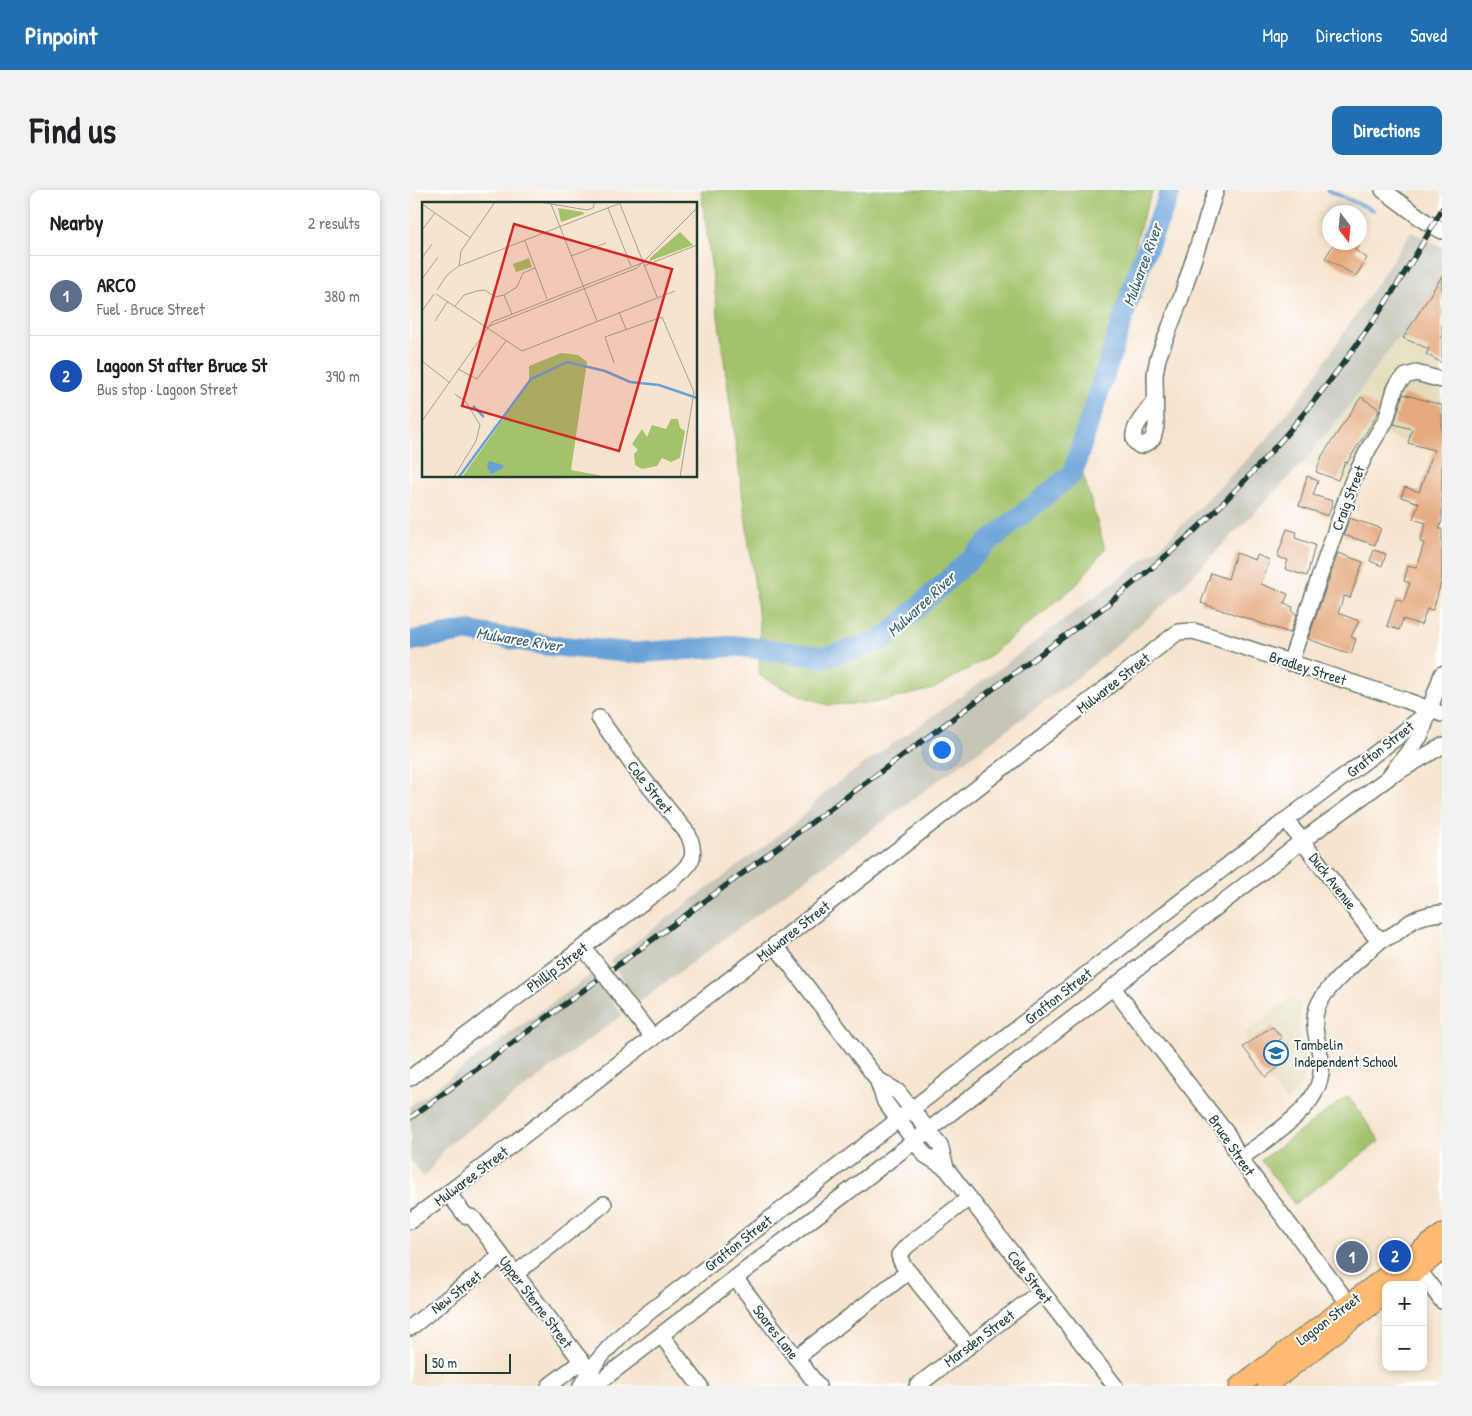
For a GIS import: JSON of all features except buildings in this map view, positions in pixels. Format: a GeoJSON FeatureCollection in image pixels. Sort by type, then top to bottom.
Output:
{"type":"FeatureCollection","features":[{"type":"Feature","properties":{"kind":"main road","name":"Lagoon Street"},"geometry":{"type":"LineString","coordinates":[[1239,1386],[1442,1234]]}},
{"type":"Feature","properties":{"kind":"main road"},"geometry":{"type":"LineString","coordinates":[[1403,1281],[1442,1251]]}},
{"type":"Feature","properties":{"kind":"main road","name":"Lagoon Street"},"geometry":{"type":"LineString","coordinates":[[1267,1386],[1382,1297]]}},
{"type":"Feature","properties":{"kind":"main road"},"geometry":{"type":"LineString","coordinates":[[1256,1386],[1289,1369]]}},
{"type":"Feature","properties":{"kind":"street"},"geometry":{"type":"LineString","coordinates":[[1155,400],[1155,374],[1158,358],[1181,298],[1194,252],[1216,190]]}},
{"type":"Feature","properties":{"kind":"street"},"geometry":{"type":"LineString","coordinates":[[1383,190],[1426,222],[1442,231]]}},
{"type":"Feature","properties":{"kind":"street"},"geometry":{"type":"LineString","coordinates":[[1395,190],[1442,223]]}},
{"type":"Feature","properties":{"kind":"street","name":"Craig Street"},"geometry":{"type":"LineString","coordinates":[[1290,663],[1352,482],[1386,420],[1394,389],[1406,376],[1416,373],[1442,380]]}},
{"type":"Feature","properties":{"kind":"street","name":"Bradley Street"},"geometry":{"type":"LineString","coordinates":[[1173,636],[1178,632],[1193,631],[1405,700],[1436,712]]}},
{"type":"Feature","properties":{"kind":"street","name":"Mulwaree Street"},"geometry":{"type":"LineString","coordinates":[[410,1221],[653,1038],[1173,636]]}},
{"type":"Feature","properties":{"kind":"street"},"geometry":{"type":"LineString","coordinates":[[1436,712],[1442,674]]}},
{"type":"Feature","properties":{"kind":"street","name":"Grafton Street"},"geometry":{"type":"LineString","coordinates":[[597,1385],[1302,842],[1388,778],[1436,712]]}},
{"type":"Feature","properties":{"kind":"street","name":"Grafton Street"},"geometry":{"type":"LineString","coordinates":[[549,1386],[586,1366],[608,1349],[635,1323],[1286,820],[1400,735],[1436,712]]}},
{"type":"Feature","properties":{"kind":"street","name":"Cole Street"},"geometry":{"type":"LineString","coordinates":[[599,718],[637,771],[688,834],[693,846],[693,858]]}},
{"type":"Feature","properties":{"kind":"street"},"geometry":{"type":"LineString","coordinates":[[1388,778],[1442,746]]}},
{"type":"Feature","properties":{"kind":"street","name":"Duck Avenue"},"geometry":{"type":"LineString","coordinates":[[1286,820],[1373,934],[1382,938]]}},
{"type":"Feature","properties":{"kind":"street","name":"Phillip Street"},"geometry":{"type":"LineString","coordinates":[[414,1076],[671,880],[686,868],[693,858]]}},
{"type":"Feature","properties":{"kind":"street"},"geometry":{"type":"LineString","coordinates":[[1240,1159],[1307,1106],[1314,1095],[1320,1081],[1322,1067],[1314,1017],[1317,1006],[1324,994],[1382,938],[1391,936],[1413,920],[1423,916],[1442,913]]}},
{"type":"Feature","properties":{"kind":"street","name":"Cole Street"},"geometry":{"type":"LineString","coordinates":[[774,945],[878,1079],[898,1092],[940,1145],[946,1168]]}},
{"type":"Feature","properties":{"kind":"street"},"geometry":{"type":"LineString","coordinates":[[583,947],[653,1038]]}},
{"type":"Feature","properties":{"kind":"street","name":"Bruce Street"},"geometry":{"type":"LineString","coordinates":[[1113,988],[1228,1135],[1240,1159],[1349,1304]]}},
{"type":"Feature","properties":{"kind":"street","name":"Cole Street"},"geometry":{"type":"LineString","coordinates":[[878,1079],[885,1102],[898,1120],[926,1156],[946,1168],[1115,1386]]}},
{"type":"Feature","properties":{"kind":"street","name":"Upper Sterne Street"},"geometry":{"type":"LineString","coordinates":[[453,1190],[465,1215],[473,1218],[586,1366],[597,1385]]}},
{"type":"Feature","properties":{"kind":"street"},"geometry":{"type":"LineString","coordinates":[[969,1198],[900,1252],[900,1259],[908,1272],[969,1346]]}},
{"type":"Feature","properties":{"kind":"street"},"geometry":{"type":"LineString","coordinates":[[515,1274],[604,1204]]}},
{"type":"Feature","properties":{"kind":"street","name":"New Street"},"geometry":{"type":"LineString","coordinates":[[410,1328],[501,1256]]}},
{"type":"Feature","properties":{"kind":"street"},"geometry":{"type":"LineString","coordinates":[[1418,1269],[1442,1301]]}},
{"type":"Feature","properties":{"kind":"street"},"geometry":{"type":"LineString","coordinates":[[796,1358],[908,1272]]}},
{"type":"Feature","properties":{"kind":"street","name":"Soares Lane"},"geometry":{"type":"LineString","coordinates":[[735,1278],[818,1386]]}},
{"type":"Feature","properties":{"kind":"street","name":"Marsden Street"},"geometry":{"type":"LineString","coordinates":[[917,1386],[1041,1291]]}},
{"type":"Feature","properties":{"kind":"street"},"geometry":{"type":"LineString","coordinates":[[661,1336],[700,1386]]}},
{"type":"Feature","properties":{"kind":"street","name":"Grafton Street"},"geometry":{"type":"LineString","coordinates":[[581,1386],[586,1366]]}},
{"type":"Feature","properties":{"kind":"shaded area"},"geometry":{"type":"Polygon","coordinates":[[[1411,232],[1442,247],[1442,276],[1403,338],[1397,338],[1353,401],[1300,466],[1167,602],[1081,675],[639,1002],[610,961],[799,820],[827,790],[991,675],[1160,547],[1266,440],[1308,387],[1411,232]]]}},
{"type":"Feature","properties":{"kind":"shaded area"},"geometry":{"type":"Polygon","coordinates":[[[1442,276],[1442,455],[1378,433],[1352,482],[1300,466],[1353,401],[1397,338],[1403,338],[1442,276]]]}},
{"type":"Feature","properties":{"kind":"shaded area"},"geometry":{"type":"Polygon","coordinates":[[[592,974],[622,1015],[447,1146],[424,1178],[410,1160],[410,1106],[592,974]]]}},
{"type":"Feature","properties":{"kind":"shaded area","name":"Tambelin Independent School"},"geometry":{"type":"Polygon","coordinates":[[[1289,998],[1301,1004],[1299,1028],[1305,1058],[1305,1071],[1296,1094],[1286,1102],[1243,1047],[1247,1044],[1246,1033],[1289,998]]]}},
{"type":"Feature","properties":{"kind":"green space"},"geometry":{"type":"Polygon","coordinates":[[[701,190],[1153,190],[1143,217],[1114,323],[1075,447],[1105,549],[1074,587],[984,660],[933,689],[873,703],[828,705],[789,691],[759,675],[760,632],[757,602],[701,190]]]}},
{"type":"Feature","properties":{"kind":"green space"},"geometry":{"type":"Polygon","coordinates":[[[1348,1096],[1380,1141],[1294,1204],[1261,1160],[1348,1096]]]}},
{"type":"Feature","properties":{"kind":"waterway","name":"Mulwaree River"},"geometry":{"type":"LineString","coordinates":[[410,641],[467,631],[545,645],[635,653],[738,646],[824,657],[881,641],[991,540],[1072,474],[1141,263],[1171,190]]}},
{"type":"Feature","properties":{"kind":"waterway"},"geometry":{"type":"LineString","coordinates":[[1327,190],[1373,210]]}},
{"type":"Feature","properties":{"kind":"railway"},"geometry":{"type":"LineString","coordinates":[[410,1118],[1103,608],[1156,565],[1207,519],[1306,411],[1336,373],[1392,293],[1442,209]]}},
{"type":"Feature","properties":{"kind":"place","name":"Tambelin Independent School"},"geometry":{"type":"Point","coordinates":[1276,1053]}},
{"type":"Feature","properties":{"kind":"place","name":"Lagoon St after Bruce St"},"geometry":{"type":"Point","coordinates":[1395,1256]}},
{"type":"Feature","properties":{"kind":"place","name":"ARCO"},"geometry":{"type":"Point","coordinates":[1352,1257]}}]}
